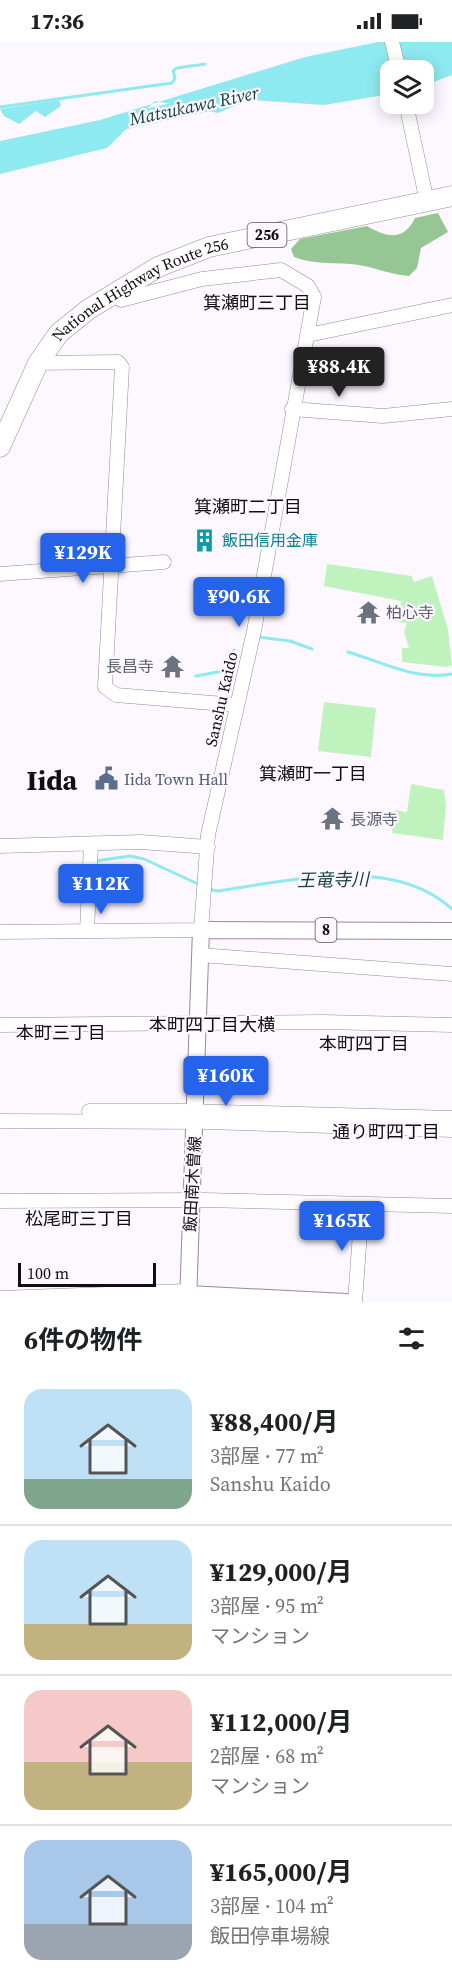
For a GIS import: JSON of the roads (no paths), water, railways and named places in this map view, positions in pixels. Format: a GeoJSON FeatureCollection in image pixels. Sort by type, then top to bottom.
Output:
{"type":"FeatureCollection","features":[{"type":"Feature","properties":{"kind":"highway","name":"National Highway Route 256"},"geometry":{"type":"LineString","coordinates":[[0,447],[35,368],[49,345],[72,321],[158,267],[209,247],[452,196]]}},
{"type":"Feature","properties":{"kind":"highway"},"geometry":{"type":"LineString","coordinates":[[7,1301],[188,1298]]}},
{"type":"Feature","properties":{"kind":"main road","name":"8"},"geometry":{"type":"LineString","coordinates":[[201,930],[452,931]]}},
{"type":"Feature","properties":{"kind":"main road","name":"飯田南木曽線"},"geometry":{"type":"LineString","coordinates":[[188,1298],[201,930]]}},
{"type":"Feature","properties":{"kind":"main road"},"geometry":{"type":"LineString","coordinates":[[188,1298],[346,1302]]}},
{"type":"Feature","properties":{"kind":"street"},"geometry":{"type":"LineString","coordinates":[[392,42],[396,60]]}},
{"type":"Feature","properties":{"kind":"street"},"geometry":{"type":"LineString","coordinates":[[408,114],[428,202]]}},
{"type":"Feature","properties":{"kind":"street","name":"Sanshu Kaido"},"geometry":{"type":"LineString","coordinates":[[115,292],[121,300],[202,279],[281,270],[308,286],[314,297],[308,335],[304,340],[260,602],[236,705],[208,847],[201,930]]}},
{"type":"Feature","properties":{"kind":"street"},"geometry":{"type":"LineString","coordinates":[[308,335],[452,305]]}},
{"type":"Feature","properties":{"kind":"street"},"geometry":{"type":"LineString","coordinates":[[35,368],[118,362],[122,367],[105,687],[110,693],[236,705]]}},
{"type":"Feature","properties":{"kind":"street"},"geometry":{"type":"LineString","coordinates":[[292,408],[383,416],[452,409]]}},
{"type":"Feature","properties":{"kind":"street"},"geometry":{"type":"LineString","coordinates":[[0,574],[164,562]]}},
{"type":"Feature","properties":{"kind":"street"},"geometry":{"type":"LineString","coordinates":[[0,846],[141,842],[208,847]]}},
{"type":"Feature","properties":{"kind":"street"},"geometry":{"type":"LineString","coordinates":[[87,931],[91,845]]}},
{"type":"Feature","properties":{"kind":"street"},"geometry":{"type":"LineString","coordinates":[[0,932],[201,930]]}},
{"type":"Feature","properties":{"kind":"street"},"geometry":{"type":"LineString","coordinates":[[200,955],[452,974]]}},
{"type":"Feature","properties":{"kind":"street"},"geometry":{"type":"LineString","coordinates":[[0,1026],[199,1023],[452,1025]]}},
{"type":"Feature","properties":{"kind":"street"},"geometry":{"type":"LineString","coordinates":[[0,1112],[196,1117],[452,1118]]}},
{"type":"Feature","properties":{"kind":"street"},"geometry":{"type":"LineString","coordinates":[[0,1121],[196,1117],[452,1130]]}},
{"type":"Feature","properties":{"kind":"street"},"geometry":{"type":"LineString","coordinates":[[0,1201],[192,1201],[452,1206]]}},
{"type":"Feature","properties":{"kind":"street"},"geometry":{"type":"LineString","coordinates":[[354,1302],[362,1205]]}},
{"type":"Feature","properties":{"kind":"water"},"geometry":{"type":"Polygon","coordinates":[[[378,42],[452,42],[452,75],[434,82],[434,60],[380,60],[380,96],[324,105],[249,100],[218,113],[159,102],[305,57],[378,42]]]}},
{"type":"Feature","properties":{"kind":"water"},"geometry":{"type":"Polygon","coordinates":[[[59,100],[61,106],[45,117],[36,111],[19,124],[4,116],[0,109],[59,100]]]}},
{"type":"Feature","properties":{"kind":"water"},"geometry":{"type":"Polygon","coordinates":[[[152,104],[107,148],[0,174],[0,141],[100,120],[152,104]]]}},
{"type":"Feature","properties":{"kind":"waterway"},"geometry":{"type":"LineString","coordinates":[[0,107],[172,83],[175,78],[173,71],[177,68],[205,64]]}},
{"type":"Feature","properties":{"kind":"waterway","name":"Matsukawa River"},"geometry":{"type":"LineString","coordinates":[[117,123],[209,103]]}},
{"type":"Feature","properties":{"kind":"waterway"},"geometry":{"type":"LineString","coordinates":[[258,637],[290,641],[312,649]]}},
{"type":"Feature","properties":{"kind":"waterway"},"geometry":{"type":"LineString","coordinates":[[196,676],[228,670],[234,650]]}},
{"type":"Feature","properties":{"kind":"waterway"},"geometry":{"type":"LineString","coordinates":[[348,652],[412,673],[452,674]]}},
{"type":"Feature","properties":{"kind":"waterway","name":"王竜寺川"},"geometry":{"type":"LineString","coordinates":[[95,861],[130,856],[144,859],[198,884]]}},
{"type":"Feature","properties":{"kind":"waterway","name":"王竜寺川"},"geometry":{"type":"LineString","coordinates":[[208,889],[218,891],[308,878],[371,876],[401,882],[428,892],[452,909]]}},
{"type":"Feature","properties":{"kind":"place","name":"飯田信用金庫"},"geometry":{"type":"Point","coordinates":[204,540]}},
{"type":"Feature","properties":{"kind":"place","name":"柏心寺"},"geometry":{"type":"Point","coordinates":[368,612]}},
{"type":"Feature","properties":{"kind":"place","name":"長昌寺"},"geometry":{"type":"Point","coordinates":[172,666]}},
{"type":"Feature","properties":{"kind":"place","name":"Iida Town Hall"},"geometry":{"type":"Point","coordinates":[106,779]}},
{"type":"Feature","properties":{"kind":"place","name":"長源寺"},"geometry":{"type":"Point","coordinates":[332,819]}},
{"type":"Feature","properties":{"kind":"district","name":"箕瀬町三丁目"},"geometry":{"type":"Point","coordinates":[257,303]}},
{"type":"Feature","properties":{"kind":"district","name":"箕瀬町二丁目"},"geometry":{"type":"Point","coordinates":[248,507]}},
{"type":"Feature","properties":{"kind":"district","name":"箕瀬町一丁目"},"geometry":{"type":"Point","coordinates":[313,774]}},
{"type":"Feature","properties":{"kind":"district","name":"Iida"},"geometry":{"type":"Point","coordinates":[52,780]}},
{"type":"Feature","properties":{"kind":"district","name":"本町四丁目大横"},"geometry":{"type":"Point","coordinates":[212,1025]}},
{"type":"Feature","properties":{"kind":"district","name":"本町三丁目"},"geometry":{"type":"Point","coordinates":[61,1033]}},
{"type":"Feature","properties":{"kind":"district","name":"本町四丁目"},"geometry":{"type":"Point","coordinates":[364,1044]}},
{"type":"Feature","properties":{"kind":"district","name":"通り町四丁目"},"geometry":{"type":"Point","coordinates":[386,1132]}},
{"type":"Feature","properties":{"kind":"district","name":"松尾町三丁目"},"geometry":{"type":"Point","coordinates":[79,1219]}}]}
